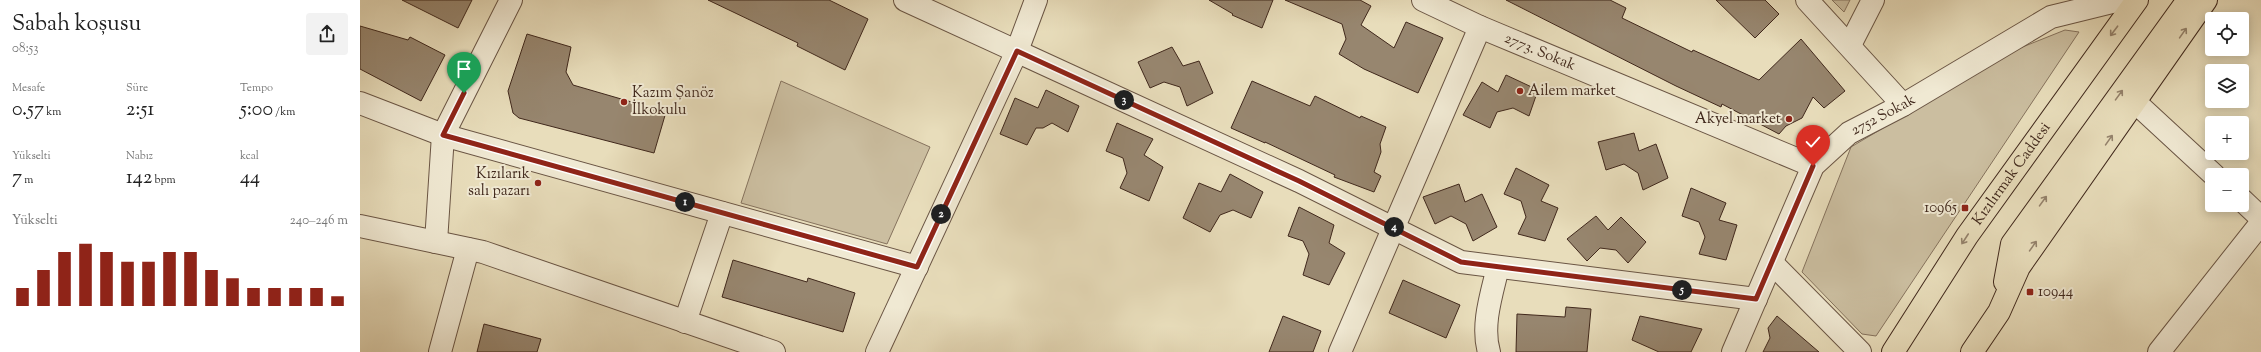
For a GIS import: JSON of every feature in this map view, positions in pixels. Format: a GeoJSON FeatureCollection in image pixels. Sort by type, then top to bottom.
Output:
{"type":"FeatureCollection","features":[{"type":"Feature","properties":{"kind":"main road","name":"Kızılırmak Caddesi"},"geometry":{"type":"LineString","coordinates":[[1893,352],[1966,236],[2137,0]]}},
{"type":"Feature","properties":{"kind":"main road"},"geometry":{"type":"LineString","coordinates":[[1999,312],[2012,244],[2188,0]]}},
{"type":"Feature","properties":{"kind":"main road"},"geometry":{"type":"LineString","coordinates":[[1972,352],[1999,312],[2019,267],[2206,0]]}},
{"type":"Feature","properties":{"kind":"street"},"geometry":{"type":"LineString","coordinates":[[436,242],[443,135],[511,0]]}},
{"type":"Feature","properties":{"kind":"street"},"geometry":{"type":"LineString","coordinates":[[905,0],[1394,227],[1461,262],[1756,299]]}},
{"type":"Feature","properties":{"kind":"street"},"geometry":{"type":"LineString","coordinates":[[877,352],[1017,51],[1036,0]]}},
{"type":"Feature","properties":{"kind":"street","name":"2773. Sokak"},"geometry":{"type":"LineString","coordinates":[[1423,0],[1480,27],[1813,166]]}},
{"type":"Feature","properties":{"kind":"street"},"geometry":{"type":"LineString","coordinates":[[1807,0],[1903,104]]}},
{"type":"Feature","properties":{"kind":"street"},"geometry":{"type":"LineString","coordinates":[[1850,45],[1873,0]]}},
{"type":"Feature","properties":{"kind":"street","name":"2752 Sokak"},"geometry":{"type":"LineString","coordinates":[[1734,352],[1813,166],[1849,134],[2051,17],[2085,4],[2120,0]]}},
{"type":"Feature","properties":{"kind":"street"},"geometry":{"type":"LineString","coordinates":[[1340,352],[1480,27]]}},
{"type":"Feature","properties":{"kind":"street"},"geometry":{"type":"LineString","coordinates":[[2135,102],[2206,168]]}},
{"type":"Feature","properties":{"kind":"street"},"geometry":{"type":"LineString","coordinates":[[360,103],[443,135],[917,267]]}},
{"type":"Feature","properties":{"kind":"street"},"geometry":{"type":"LineString","coordinates":[[2249,207],[2261,218]]}},
{"type":"Feature","properties":{"kind":"street"},"geometry":{"type":"LineString","coordinates":[[685,322],[722,212]]}},
{"type":"Feature","properties":{"kind":"street"},"geometry":{"type":"LineString","coordinates":[[2159,352],[2261,223]]}},
{"type":"Feature","properties":{"kind":"street"},"geometry":{"type":"LineString","coordinates":[[360,226],[483,252],[774,352]]}},
{"type":"Feature","properties":{"kind":"street"},"geometry":{"type":"LineString","coordinates":[[440,352],[468,249]]}},
{"type":"Feature","properties":{"kind":"street"},"geometry":{"type":"LineString","coordinates":[[1772,263],[1860,352]]}},
{"type":"Feature","properties":{"kind":"street"},"geometry":{"type":"LineString","coordinates":[[1489,352],[1487,345],[1488,308],[1498,267]]}},
{"type":"Feature","properties":{"kind":"shaded area"},"geometry":{"type":"Polygon","coordinates":[[[1832,0],[1850,0],[1844,12],[1832,0]]]}},
{"type":"Feature","properties":{"kind":"shaded area"},"geometry":{"type":"Polygon","coordinates":[[[2065,30],[2079,32],[1876,336],[1862,334],[1802,272],[1851,147],[2015,50],[2065,30]]]}},
{"type":"Feature","properties":{"kind":"shaded area"},"geometry":{"type":"Polygon","coordinates":[[[781,81],[930,147],[887,244],[741,203],[781,81]]]}},
{"type":"Feature","properties":{"kind":"building"},"geometry":{"type":"Polygon","coordinates":[[[402,0],[472,0],[458,28],[402,0]]]}},
{"type":"Feature","properties":{"kind":"building"},"geometry":{"type":"Polygon","coordinates":[[[708,0],[829,0],[868,19],[845,70],[797,46],[798,43],[708,0]]]}},
{"type":"Feature","properties":{"kind":"building"},"geometry":{"type":"Polygon","coordinates":[[[1209,0],[1273,0],[1262,28],[1232,15],[1233,14],[1209,0]]]}},
{"type":"Feature","properties":{"kind":"building"},"geometry":{"type":"Polygon","coordinates":[[[1285,0],[1360,0],[1371,6],[1361,25],[1394,48],[1406,22],[1443,38],[1418,93],[1364,69],[1339,54],[1346,39],[1342,24],[1285,0]]]}},
{"type":"Feature","properties":{"kind":"building"},"geometry":{"type":"Polygon","coordinates":[[[1506,0],[1610,0],[1626,8],[1622,18],[1692,52],[1693,50],[1759,80],[1801,39],[1845,91],[1824,108],[1813,97],[1802,118],[1786,126],[1779,134],[1722,104],[1721,107],[1676,86],[1506,0]]]}},
{"type":"Feature","properties":{"kind":"building"},"geometry":{"type":"Polygon","coordinates":[[[1716,0],[1765,0],[1779,14],[1755,38],[1716,0]]]}},
{"type":"Feature","properties":{"kind":"building"},"geometry":{"type":"Polygon","coordinates":[[[360,26],[408,40],[410,37],[445,55],[421,101],[360,69],[360,26]]]}},
{"type":"Feature","properties":{"kind":"building"},"geometry":{"type":"Polygon","coordinates":[[[527,34],[571,47],[566,72],[573,85],[666,112],[654,153],[519,118],[513,113],[508,91],[527,34]]]}},
{"type":"Feature","properties":{"kind":"building"},"geometry":{"type":"Polygon","coordinates":[[[1172,47],[1183,66],[1199,61],[1213,93],[1187,106],[1180,87],[1164,82],[1150,88],[1138,62],[1172,47]]]}},
{"type":"Feature","properties":{"kind":"building"},"geometry":{"type":"Polygon","coordinates":[[[1506,75],[1538,90],[1529,116],[1513,108],[1497,112],[1490,128],[1463,115],[1482,82],[1498,92],[1506,75]]]}},
{"type":"Feature","properties":{"kind":"building"},"geometry":{"type":"Polygon","coordinates":[[[1252,81],[1310,106],[1315,96],[1360,118],[1361,116],[1386,127],[1380,144],[1381,152],[1374,172],[1381,176],[1374,192],[1334,177],[1335,175],[1265,142],[1231,128],[1252,81]]]}},
{"type":"Feature","properties":{"kind":"building"},"geometry":{"type":"Polygon","coordinates":[[[1046,90],[1079,106],[1068,132],[1052,123],[1043,128],[1036,128],[1027,145],[1000,134],[1015,98],[1038,108],[1046,90]]]}},
{"type":"Feature","properties":{"kind":"building"},"geometry":{"type":"Polygon","coordinates":[[[1117,123],[1153,139],[1144,155],[1163,167],[1149,201],[1120,188],[1127,173],[1123,158],[1106,151],[1117,123]]]}},
{"type":"Feature","properties":{"kind":"building"},"geometry":{"type":"Polygon","coordinates":[[[1634,133],[1639,151],[1656,144],[1668,178],[1643,190],[1638,173],[1624,164],[1606,170],[1598,142],[1634,133]]]}},
{"type":"Feature","properties":{"kind":"building"},"geometry":{"type":"Polygon","coordinates":[[[1516,168],[1549,185],[1541,201],[1558,208],[1545,241],[1518,234],[1526,217],[1521,201],[1504,194],[1516,168]]]}},
{"type":"Feature","properties":{"kind":"building"},"geometry":{"type":"Polygon","coordinates":[[[1230,174],[1263,192],[1251,218],[1233,210],[1220,215],[1210,232],[1183,218],[1199,183],[1221,192],[1230,174]]]}},
{"type":"Feature","properties":{"kind":"building"},"geometry":{"type":"Polygon","coordinates":[[[1459,184],[1465,202],[1482,194],[1497,227],[1473,241],[1466,224],[1451,216],[1435,224],[1423,197],[1459,184]]]}},
{"type":"Feature","properties":{"kind":"building"},"geometry":{"type":"Polygon","coordinates":[[[1691,188],[1726,203],[1719,220],[1737,225],[1726,260],[1699,254],[1705,237],[1699,222],[1682,216],[1691,188]]]}},
{"type":"Feature","properties":{"kind":"building"},"geometry":{"type":"Polygon","coordinates":[[[1299,207],[1334,225],[1329,243],[1345,253],[1329,285],[1303,275],[1309,254],[1303,241],[1288,236],[1299,207]]]}},
{"type":"Feature","properties":{"kind":"building"},"geometry":{"type":"Polygon","coordinates":[[[1596,216],[1608,230],[1621,217],[1646,242],[1628,263],[1616,250],[1600,248],[1587,261],[1567,239],[1596,216]]]}},
{"type":"Feature","properties":{"kind":"building"},"geometry":{"type":"Polygon","coordinates":[[[733,260],[807,282],[808,278],[855,293],[843,332],[722,297],[733,260]]]}},
{"type":"Feature","properties":{"kind":"building"},"geometry":{"type":"Polygon","coordinates":[[[1403,280],[1460,305],[1446,338],[1389,313],[1403,280]]]}},
{"type":"Feature","properties":{"kind":"building"},"geometry":{"type":"Polygon","coordinates":[[[1566,307],[1591,309],[1587,352],[1516,352],[1517,314],[1565,317],[1566,307]]]}},
{"type":"Feature","properties":{"kind":"building"},"geometry":{"type":"Polygon","coordinates":[[[1283,316],[1321,331],[1313,352],[1269,352],[1283,316]]]}},
{"type":"Feature","properties":{"kind":"building"},"geometry":{"type":"Polygon","coordinates":[[[1640,316],[1702,329],[1691,352],[1659,352],[1632,340],[1640,316]]]}},
{"type":"Feature","properties":{"kind":"building"},"geometry":{"type":"Polygon","coordinates":[[[1777,316],[1819,352],[1763,352],[1770,338],[1768,328],[1777,316]]]}},
{"type":"Feature","properties":{"kind":"building"},"geometry":{"type":"Polygon","coordinates":[[[484,324],[541,339],[537,352],[477,352],[484,324]]]}},
{"type":"Feature","properties":{"kind":"place","name":"Ailem market"},"geometry":{"type":"Point","coordinates":[1520,91]}},
{"type":"Feature","properties":{"kind":"place","name":"Kazım Şanöz İlkokulu"},"geometry":{"type":"Point","coordinates":[624,102]}},
{"type":"Feature","properties":{"kind":"place","name":"Akyel market"},"geometry":{"type":"Point","coordinates":[1789,119]}},
{"type":"Feature","properties":{"kind":"place","name":"Kızılarık salı pazarı"},"geometry":{"type":"Point","coordinates":[538,183]}},
{"type":"Feature","properties":{"kind":"place","name":"10965"},"geometry":{"type":"Point","coordinates":[1965,208]}},
{"type":"Feature","properties":{"kind":"place","name":"10944"},"geometry":{"type":"Point","coordinates":[2030,292]}},
{"type":"Feature","properties":{"kind":"route"},"geometry":{"type":"LineString","coordinates":[[464,93],[443,135],[917,267],[1017,51],[1299,181],[1394,227],[1461,262],[1756,299],[1813,166]]}}]}
